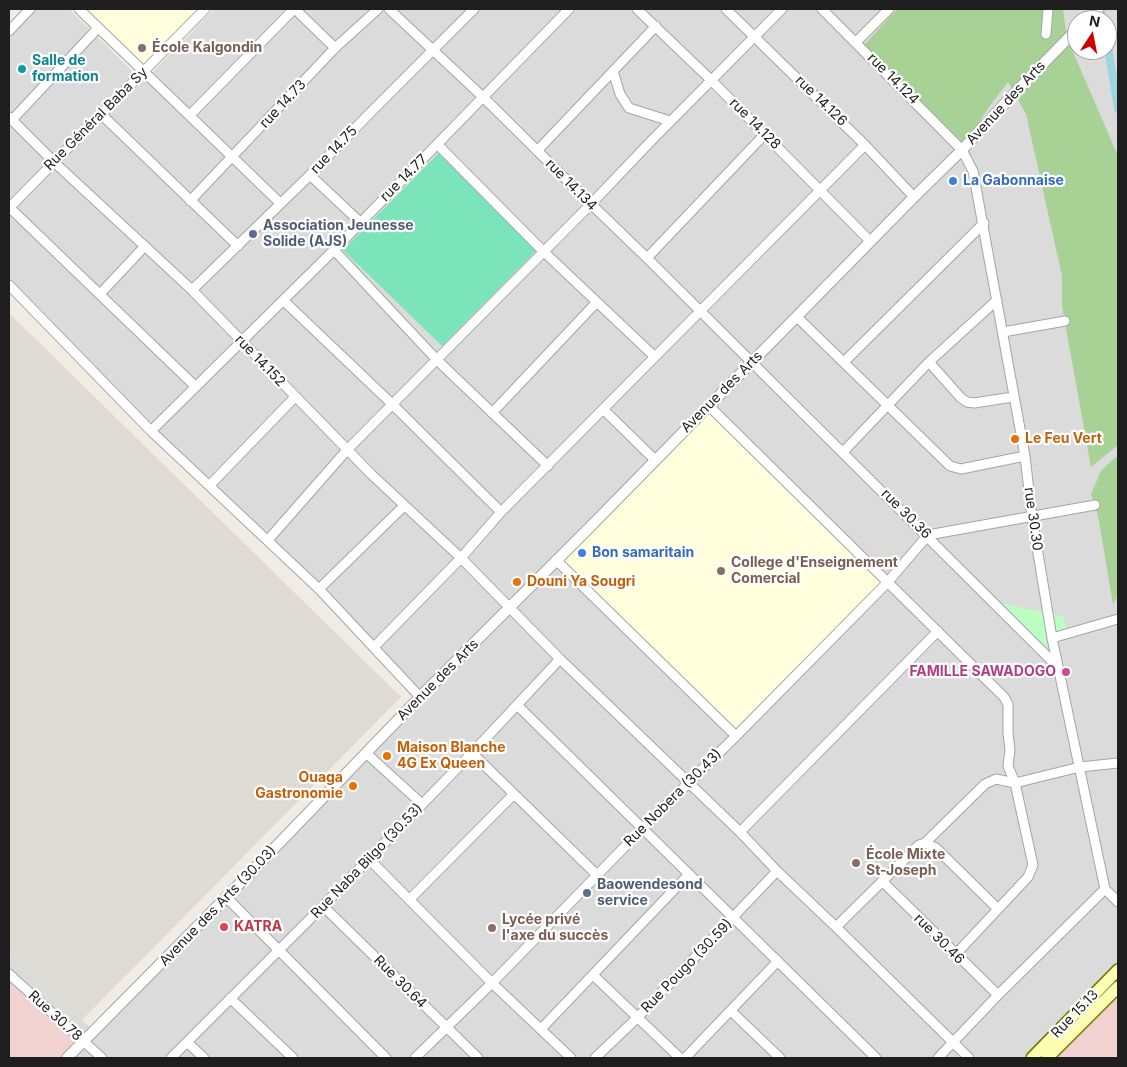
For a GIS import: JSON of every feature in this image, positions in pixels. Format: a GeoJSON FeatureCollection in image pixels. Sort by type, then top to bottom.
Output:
{"type":"FeatureCollection","features":[{"type":"Feature","properties":{"kind":"main road","name":"Rue 15.13"},"geometry":{"type":"LineString","coordinates":[[1032,1058],[1118,970]]}},
{"type":"Feature","properties":{"kind":"main road"},"geometry":{"type":"LineString","coordinates":[[1047,1058],[1118,987]]}},
{"type":"Feature","properties":{"kind":"street"},"geometry":{"type":"LineString","coordinates":[[9,31],[30,9]]}},
{"type":"Feature","properties":{"kind":"street"},"geometry":{"type":"LineString","coordinates":[[79,9],[280,203]]}},
{"type":"Feature","properties":{"kind":"street","name":"Rue Général Baba Sy"},"geometry":{"type":"LineString","coordinates":[[9,208],[205,9]]}},
{"type":"Feature","properties":{"kind":"street"},"geometry":{"type":"LineString","coordinates":[[190,115],[294,9],[335,48]]}},
{"type":"Feature","properties":{"kind":"street","name":"rue 14.73"},"geometry":{"type":"LineString","coordinates":[[190,201],[335,48],[378,9]]}},
{"type":"Feature","properties":{"kind":"street","name":"rue 14.134"},"geometry":{"type":"LineString","coordinates":[[389,9],[483,96],[751,362]]}},
{"type":"Feature","properties":{"kind":"street","name":"rue 14.75"},"geometry":{"type":"LineString","coordinates":[[192,290],[310,175],[474,9]]}},
{"type":"Feature","properties":{"kind":"street","name":"rue 14.77"},"geometry":{"type":"LineString","coordinates":[[152,431],[284,301],[569,9]]}},
{"type":"Feature","properties":{"kind":"street","name":"rue 14.128"},"geometry":{"type":"LineString","coordinates":[[637,9],[711,80],[870,241]]}},
{"type":"Feature","properties":{"kind":"street","name":"rue 14.126"},"geometry":{"type":"LineString","coordinates":[[726,9],[865,145],[914,197]]}},
{"type":"Feature","properties":{"kind":"street"},"geometry":{"type":"LineString","coordinates":[[268,540],[347,450],[782,9]]}},
{"type":"Feature","properties":{"kind":"street","name":"rue 14.124"},"geometry":{"type":"LineString","coordinates":[[822,9],[962,150]]}},
{"type":"Feature","properties":{"kind":"street"},"geometry":{"type":"LineString","coordinates":[[856,42],[889,9]]}},
{"type":"Feature","properties":{"kind":"street"},"geometry":{"type":"LineString","coordinates":[[1046,34],[1048,9]]}},
{"type":"Feature","properties":{"kind":"street"},"geometry":{"type":"LineString","coordinates":[[537,151],[656,26]]}},
{"type":"Feature","properties":{"kind":"street"},"geometry":{"type":"LineString","coordinates":[[10,118],[98,28]]}},
{"type":"Feature","properties":{"kind":"street","name":"Avenue des Arts"},"geometry":{"type":"LineString","coordinates":[[366,753],[962,150],[1067,39]]}},
{"type":"Feature","properties":{"kind":"street"},"geometry":{"type":"LineString","coordinates":[[613,71],[620,94],[629,108],[670,121]]}},
{"type":"Feature","properties":{"kind":"street"},"geometry":{"type":"LineString","coordinates":[[101,114],[238,246]]}},
{"type":"Feature","properties":{"kind":"street","name":"rue 14.152"},"geometry":{"type":"LineString","coordinates":[[10,118],[54,162],[192,290],[347,450],[461,558],[560,659],[740,832],[777,871],[969,1058]]}},
{"type":"Feature","properties":{"kind":"street"},"geometry":{"type":"LineString","coordinates":[[647,258],[765,134]]}},
{"type":"Feature","properties":{"kind":"street"},"geometry":{"type":"LineString","coordinates":[[438,144],[596,303],[656,357]]}},
{"type":"Feature","properties":{"kind":"street"},"geometry":{"type":"LineString","coordinates":[[374,647],[461,558],[501,512],[865,145]]}},
{"type":"Feature","properties":{"kind":"street","name":"rue 30.30"},"geometry":{"type":"LineString","coordinates":[[962,150],[973,171],[984,223],[1013,397],[1025,456],[1032,517],[1052,638],[1106,889]]}},
{"type":"Feature","properties":{"kind":"street"},"geometry":{"type":"LineString","coordinates":[[310,175],[360,223]]}},
{"type":"Feature","properties":{"kind":"street"},"geometry":{"type":"LineString","coordinates":[[9,208],[196,387]]}},
{"type":"Feature","properties":{"kind":"street"},"geometry":{"type":"LineString","coordinates":[[844,362],[984,223]]}},
{"type":"Feature","properties":{"kind":"street"},"geometry":{"type":"LineString","coordinates":[[100,294],[145,246]]}},
{"type":"Feature","properties":{"kind":"street"},"geometry":{"type":"LineString","coordinates":[[334,250],[436,360],[548,466]]}},
{"type":"Feature","properties":{"kind":"street"},"geometry":{"type":"LineString","coordinates":[[9,285],[152,431],[319,589],[420,697]]}},
{"type":"Feature","properties":{"kind":"street"},"geometry":{"type":"LineString","coordinates":[[843,452],[929,362],[997,300]]}},
{"type":"Feature","properties":{"kind":"street"},"geometry":{"type":"LineString","coordinates":[[284,301],[501,512]]}},
{"type":"Feature","properties":{"kind":"street"},"geometry":{"type":"LineString","coordinates":[[492,413],[596,303]]}},
{"type":"Feature","properties":{"kind":"street"},"geometry":{"type":"LineString","coordinates":[[797,317],[950,466],[961,469],[1025,456]]}},
{"type":"Feature","properties":{"kind":"street"},"geometry":{"type":"LineString","coordinates":[[1003,332],[1065,321]]}},
{"type":"Feature","properties":{"kind":"street","name":"rue 30.36"},"geometry":{"type":"LineString","coordinates":[[751,362],[928,535],[1058,667]]}},
{"type":"Feature","properties":{"kind":"street"},"geometry":{"type":"LineString","coordinates":[[929,362],[961,398],[967,402],[974,404],[1013,397]]}},
{"type":"Feature","properties":{"kind":"street"},"geometry":{"type":"LineString","coordinates":[[210,485],[295,397]]}},
{"type":"Feature","properties":{"kind":"street"},"geometry":{"type":"LineString","coordinates":[[709,406],[887,583],[938,631],[1004,697],[1008,704],[1010,750],[1008,766],[1015,783],[1033,865],[1028,876],[955,954]]}},
{"type":"Feature","properties":{"kind":"street"},"geometry":{"type":"LineString","coordinates":[[604,410],[655,460]]}},
{"type":"Feature","properties":{"kind":"street"},"geometry":{"type":"LineString","coordinates":[[928,535],[1095,505]]}},
{"type":"Feature","properties":{"kind":"street"},"geometry":{"type":"LineString","coordinates":[[319,589],[404,506]]}},
{"type":"Feature","properties":{"kind":"street","name":"Rue Nobera (30.43)"},"geometry":{"type":"LineString","coordinates":[[415,1058],[887,583],[928,535]]}},
{"type":"Feature","properties":{"kind":"street"},"geometry":{"type":"LineString","coordinates":[[556,560],[736,736]]}},
{"type":"Feature","properties":{"kind":"street"},"geometry":{"type":"LineString","coordinates":[[1052,638],[1118,619]]}},
{"type":"Feature","properties":{"kind":"street"},"geometry":{"type":"LineString","coordinates":[[740,832],[938,631]]}},
{"type":"Feature","properties":{"kind":"street","name":"Rue Naba Bilgo (30.53)"},"geometry":{"type":"LineString","coordinates":[[171,1058],[369,859],[560,659]]}},
{"type":"Feature","properties":{"kind":"street"},"geometry":{"type":"LineString","coordinates":[[517,705],[876,1058]]}},
{"type":"Feature","properties":{"kind":"street"},"geometry":{"type":"LineString","coordinates":[[366,753],[422,804]]}},
{"type":"Feature","properties":{"kind":"street","name":"Avenue des Arts (30.03)"},"geometry":{"type":"LineString","coordinates":[[67,1058],[366,753]]}},
{"type":"Feature","properties":{"kind":"street"},"geometry":{"type":"LineString","coordinates":[[472,753],[597,875]]}},
{"type":"Feature","properties":{"kind":"street"},"geometry":{"type":"LineString","coordinates":[[836,927],[919,845],[925,843],[985,784],[996,779],[1015,783],[1080,767],[1118,763]]}},
{"type":"Feature","properties":{"kind":"street"},"geometry":{"type":"LineString","coordinates":[[410,899],[514,794]]}},
{"type":"Feature","properties":{"kind":"street"},"geometry":{"type":"LineString","coordinates":[[925,843],[936,848],[998,909]]}},
{"type":"Feature","properties":{"kind":"street"},"geometry":{"type":"LineString","coordinates":[[369,859],[571,1058]]}},
{"type":"Feature","properties":{"kind":"street","name":"Rue Pougo (30.59)"},"geometry":{"type":"LineString","coordinates":[[596,1058],[637,1018],[777,871]]}},
{"type":"Feature","properties":{"kind":"street"},"geometry":{"type":"LineString","coordinates":[[541,1029],[689,874]]}},
{"type":"Feature","properties":{"kind":"street","name":"rue 30.46"},"geometry":{"type":"LineString","coordinates":[[882,881],[998,995]]}},
{"type":"Feature","properties":{"kind":"street"},"geometry":{"type":"LineString","coordinates":[[938,1058],[998,995],[1106,889],[1118,902]]}},
{"type":"Feature","properties":{"kind":"street"},"geometry":{"type":"LineString","coordinates":[[226,897],[386,1058]]}},
{"type":"Feature","properties":{"kind":"street","name":"Rue 30.64"},"geometry":{"type":"LineString","coordinates":[[323,906],[478,1058]]}},
{"type":"Feature","properties":{"kind":"street"},"geometry":{"type":"LineString","coordinates":[[685,1058],[778,961]]}},
{"type":"Feature","properties":{"kind":"street","name":"Rue 30.78"},"geometry":{"type":"LineString","coordinates":[[9,974],[102,1058]]}},
{"type":"Feature","properties":{"kind":"street"},"geometry":{"type":"LineString","coordinates":[[593,975],[680,1058]]}},
{"type":"Feature","properties":{"kind":"street"},"geometry":{"type":"LineString","coordinates":[[230,998],[293,1058]]}},
{"type":"Feature","properties":{"kind":"street"},"geometry":{"type":"LineString","coordinates":[[731,1011],[780,1058]]}},
{"type":"Feature","properties":{"kind":"street"},"geometry":{"type":"LineString","coordinates":[[187,1042],[204,1058]]}},
{"type":"Feature","properties":{"kind":"shaded area"},"geometry":{"type":"Polygon","coordinates":[[[34,9],[69,9],[143,82],[214,9],[1118,9],[1118,963],[1025,1058],[9,1058],[9,953],[91,1028],[427,698],[9,290],[9,34],[34,9]]]}},
{"type":"Feature","properties":{"kind":"shaded area","name":"École Kalgondin"},"geometry":{"type":"Polygon","coordinates":[[[80,9],[202,9],[142,70],[80,9]]]}},
{"type":"Feature","properties":{"kind":"shaded area"},"geometry":{"type":"Polygon","coordinates":[[[9,313],[401,697],[79,1023],[9,952],[9,313]]]}},
{"type":"Feature","properties":{"kind":"shaded area","name":"College d'Enseignement Comercial"},"geometry":{"type":"Polygon","coordinates":[[[712,403],[885,581],[736,733],[555,561],[712,403]]]}},
{"type":"Feature","properties":{"kind":"shaded area"},"geometry":{"type":"Polygon","coordinates":[[[9,974],[84,1041],[67,1058],[9,1058],[9,974]]]}},
{"type":"Feature","properties":{"kind":"shaded area"},"geometry":{"type":"Polygon","coordinates":[[[1118,986],[1118,1058],[1047,1058],[1118,986]]]}},
{"type":"Feature","properties":{"kind":"green space"},"geometry":{"type":"Polygon","coordinates":[[[897,9],[1063,9],[1067,38],[1067,60],[1077,60],[1118,156],[1118,445],[1091,467],[1062,306],[1062,276],[1026,114],[1008,82],[989,107],[965,145],[864,45],[897,9]]]}},
{"type":"Feature","properties":{"kind":"green space"},"geometry":{"type":"Polygon","coordinates":[[[439,153],[537,250],[442,346],[343,250],[439,153]]]}},
{"type":"Feature","properties":{"kind":"green space"},"geometry":{"type":"Polygon","coordinates":[[[1118,455],[1118,596],[1113,604],[1098,516],[1091,494],[1101,471],[1118,455]]]}},
{"type":"Feature","properties":{"kind":"green space"},"geometry":{"type":"Polygon","coordinates":[[[1000,603],[1063,616],[1068,632],[1048,636],[1053,659],[1000,607],[1000,603]]]}},
{"type":"Feature","properties":{"kind":"waterway"},"geometry":{"type":"LineString","coordinates":[[1110,60],[1118,109]]}},
{"type":"Feature","properties":{"kind":"place","name":"École Kalgondin"},"geometry":{"type":"Point","coordinates":[142,48]}},
{"type":"Feature","properties":{"kind":"place","name":"Salle de formation"},"geometry":{"type":"Point","coordinates":[22,69]}},
{"type":"Feature","properties":{"kind":"place","name":"La Gabonnaise"},"geometry":{"type":"Point","coordinates":[953,181]}},
{"type":"Feature","properties":{"kind":"place","name":"Association Jeunesse Solide (AJS)"},"geometry":{"type":"Point","coordinates":[253,234]}},
{"type":"Feature","properties":{"kind":"place","name":"Le Feu Vert"},"geometry":{"type":"Point","coordinates":[1015,439]}},
{"type":"Feature","properties":{"kind":"place","name":"Bon samaritain"},"geometry":{"type":"Point","coordinates":[582,553]}},
{"type":"Feature","properties":{"kind":"place","name":"College d'Enseignement Comercial"},"geometry":{"type":"Point","coordinates":[721,571]}},
{"type":"Feature","properties":{"kind":"place","name":"Douni Ya Sougri"},"geometry":{"type":"Point","coordinates":[517,582]}},
{"type":"Feature","properties":{"kind":"place","name":"FAMILLE SAWADOGO"},"geometry":{"type":"Point","coordinates":[1066,672]}},
{"type":"Feature","properties":{"kind":"place","name":"Maison Blanche 4G Ex Queen"},"geometry":{"type":"Point","coordinates":[387,756]}},
{"type":"Feature","properties":{"kind":"place","name":"Ouaga Gastronomie"},"geometry":{"type":"Point","coordinates":[353,786]}},
{"type":"Feature","properties":{"kind":"place","name":"École Mixte St-Joseph"},"geometry":{"type":"Point","coordinates":[856,863]}},
{"type":"Feature","properties":{"kind":"place","name":"Baowendesond service"},"geometry":{"type":"Point","coordinates":[587,893]}},
{"type":"Feature","properties":{"kind":"place","name":"KATRA"},"geometry":{"type":"Point","coordinates":[224,927]}},
{"type":"Feature","properties":{"kind":"place","name":"Lycée privé l'axe du succès"},"geometry":{"type":"Point","coordinates":[492,928]}}]}
